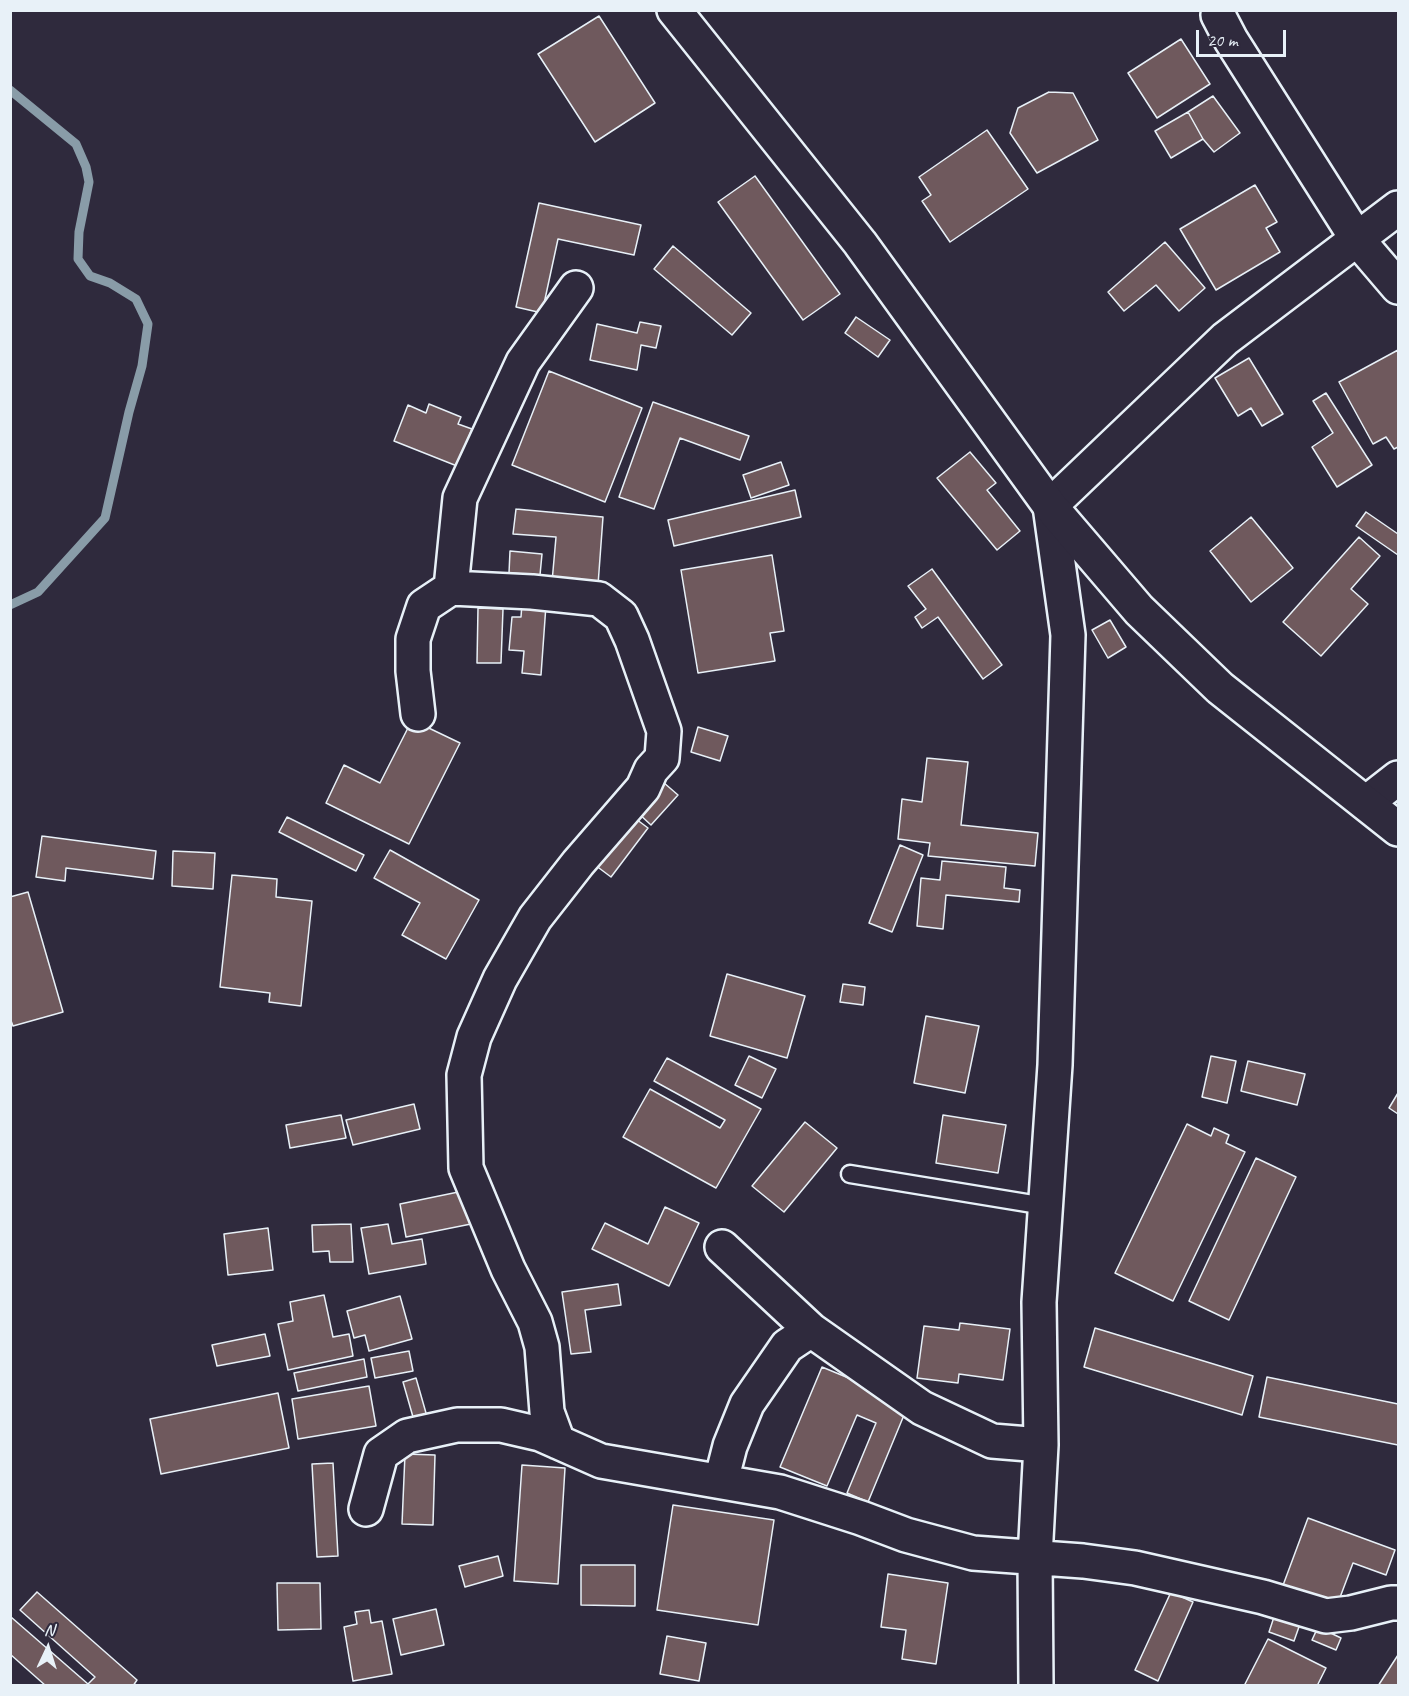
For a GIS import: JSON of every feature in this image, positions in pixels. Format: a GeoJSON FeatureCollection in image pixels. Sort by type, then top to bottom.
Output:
{"type":"FeatureCollection","features":[{"type":"Feature","properties":{"kind":"street"},"geometry":{"type":"LineString","coordinates":[[674,10],[861,243],[1050,506],[1139,610],[1221,688],[1398,830]]}},
{"type":"Feature","properties":{"kind":"street"},"geometry":{"type":"LineString","coordinates":[[1219,10],[1218,15],[1231,40],[1357,239],[1398,288]]}},
{"type":"Feature","properties":{"kind":"street"},"geometry":{"type":"LineString","coordinates":[[1050,506],[1226,339],[1398,208]]}},
{"type":"Feature","properties":{"kind":"street"},"geometry":{"type":"LineString","coordinates":[[451,588],[460,498],[523,362],[576,288]]}},
{"type":"Feature","properties":{"kind":"street"},"geometry":{"type":"LineString","coordinates":[[1036,1686],[1035,1558],[1041,1445],[1039,1302],[1055,1065],[1068,635],[1050,506]]}},
{"type":"Feature","properties":{"kind":"street"},"geometry":{"type":"LineString","coordinates":[[418,714],[413,671],[413,639],[424,606],[451,588],[532,592],[599,599],[621,616],[632,640],[664,731],[662,758],[651,770],[642,788],[535,918],[500,979],[478,1027],[464,1075],[466,1168],[508,1269],[535,1322],[542,1347],[547,1412],[558,1442]]}},
{"type":"Feature","properties":{"kind":"street"},"geometry":{"type":"LineString","coordinates":[[1366,803],[1398,778]]}},
{"type":"Feature","properties":{"kind":"street"},"geometry":{"type":"LineString","coordinates":[[722,1246],[811,1330],[922,1408],[993,1441],[1041,1445]]}},
{"type":"Feature","properties":{"kind":"street"},"geometry":{"type":"LineString","coordinates":[[721,1481],[730,1446],[747,1404],[787,1346],[811,1330]]}},
{"type":"Feature","properties":{"kind":"street"},"geometry":{"type":"LineString","coordinates":[[366,1509],[381,1454],[407,1436],[456,1425],[501,1425],[540,1434],[602,1461],[780,1492],[906,1535],[973,1553],[1083,1561],[1136,1568],[1263,1597],[1326,1616],[1398,1603]]}},
{"type":"Feature","properties":{"kind":"lane"},"geometry":{"type":"LineString","coordinates":[[850,1174],[1045,1206]]}},
{"type":"Feature","properties":{"kind":"building"},"geometry":{"type":"Polygon","coordinates":[[[599,16],[655,103],[595,142],[538,54],[599,16]]]}},
{"type":"Feature","properties":{"kind":"building"},"geometry":{"type":"Polygon","coordinates":[[[1181,39],[1210,84],[1157,118],[1128,73],[1181,39]]]}},
{"type":"Feature","properties":{"kind":"building"},"geometry":{"type":"Polygon","coordinates":[[[1049,92],[1073,93],[1098,140],[1037,173],[1010,133],[1018,108],[1049,92]]]}},
{"type":"Feature","properties":{"kind":"building"},"geometry":{"type":"Polygon","coordinates":[[[1213,96],[1240,133],[1214,152],[1203,139],[1188,112],[1213,96]]]}},
{"type":"Feature","properties":{"kind":"building"},"geometry":{"type":"Polygon","coordinates":[[[1188,112],[1203,139],[1171,158],[1155,131],[1188,112]]]}},
{"type":"Feature","properties":{"kind":"building"},"geometry":{"type":"Polygon","coordinates":[[[987,130],[1028,189],[950,242],[922,201],[931,195],[919,177],[987,130]]]}},
{"type":"Feature","properties":{"kind":"building"},"geometry":{"type":"Polygon","coordinates":[[[755,176],[840,294],[803,320],[718,202],[755,176]]]}},
{"type":"Feature","properties":{"kind":"building"},"geometry":{"type":"Polygon","coordinates":[[[1255,185],[1277,222],[1266,228],[1280,252],[1216,290],[1180,229],[1255,185]]]}},
{"type":"Feature","properties":{"kind":"building"},"geometry":{"type":"Polygon","coordinates":[[[539,203],[641,225],[634,255],[558,239],[542,313],[516,307],[539,203]]]}},
{"type":"Feature","properties":{"kind":"building"},"geometry":{"type":"Polygon","coordinates":[[[1165,242],[1205,288],[1179,311],[1156,285],[1124,311],[1108,292],[1165,242]]]}},
{"type":"Feature","properties":{"kind":"building"},"geometry":{"type":"Polygon","coordinates":[[[673,246],[751,313],[732,335],[654,269],[673,246]]]}},
{"type":"Feature","properties":{"kind":"building"},"geometry":{"type":"Polygon","coordinates":[[[856,317],[890,340],[878,357],[845,333],[856,317]]]}},
{"type":"Feature","properties":{"kind":"building"},"geometry":{"type":"Polygon","coordinates":[[[640,322],[661,326],[656,348],[641,345],[637,370],[590,360],[597,324],[637,333],[640,322]]]}},
{"type":"Feature","properties":{"kind":"building"},"geometry":{"type":"Polygon","coordinates":[[[1398,350],[1398,447],[1394,449],[1386,437],[1373,444],[1339,382],[1398,350]]]}},
{"type":"Feature","properties":{"kind":"building"},"geometry":{"type":"Polygon","coordinates":[[[1249,358],[1283,414],[1262,426],[1251,408],[1238,416],[1215,378],[1249,358]]]}},
{"type":"Feature","properties":{"kind":"building"},"geometry":{"type":"Polygon","coordinates":[[[549,371],[642,408],[605,502],[512,465],[549,371]]]}},
{"type":"Feature","properties":{"kind":"building"},"geometry":{"type":"Polygon","coordinates":[[[1326,393],[1372,465],[1337,487],[1312,447],[1333,433],[1313,401],[1326,393]]]}},
{"type":"Feature","properties":{"kind":"building"},"geometry":{"type":"Polygon","coordinates":[[[653,402],[749,436],[740,460],[680,438],[654,509],[619,497],[653,402]]]}},
{"type":"Feature","properties":{"kind":"building"},"geometry":{"type":"Polygon","coordinates":[[[429,404],[461,417],[458,424],[472,429],[457,466],[394,441],[408,405],[426,413],[429,404]]]}},
{"type":"Feature","properties":{"kind":"building"},"geometry":{"type":"Polygon","coordinates":[[[970,452],[996,483],[987,490],[1020,531],[997,550],[937,478],[970,452]]]}},
{"type":"Feature","properties":{"kind":"building"},"geometry":{"type":"Polygon","coordinates":[[[781,462],[789,485],[751,498],[743,475],[781,462]]]}},
{"type":"Feature","properties":{"kind":"building"},"geometry":{"type":"Polygon","coordinates":[[[795,490],[801,517],[674,546],[668,520],[795,490]]]}},
{"type":"Feature","properties":{"kind":"building"},"geometry":{"type":"Polygon","coordinates":[[[516,509],[603,517],[598,585],[552,582],[556,537],[513,534],[516,509]]]}},
{"type":"Feature","properties":{"kind":"building"},"geometry":{"type":"Polygon","coordinates":[[[1366,512],[1398,534],[1398,555],[1356,526],[1366,512]]]}},
{"type":"Feature","properties":{"kind":"building"},"geometry":{"type":"Polygon","coordinates":[[[1251,517],[1293,568],[1251,602],[1210,551],[1251,517]]]}},
{"type":"Feature","properties":{"kind":"building"},"geometry":{"type":"Polygon","coordinates":[[[1359,537],[1380,556],[1351,589],[1368,604],[1321,656],[1283,622],[1359,537]]]}},
{"type":"Feature","properties":{"kind":"building"},"geometry":{"type":"Polygon","coordinates":[[[510,551],[542,554],[540,575],[509,573],[510,551]]]}},
{"type":"Feature","properties":{"kind":"building"},"geometry":{"type":"Polygon","coordinates":[[[772,555],[784,631],[770,633],[775,661],[698,673],[681,570],[772,555]]]}},
{"type":"Feature","properties":{"kind":"building"},"geometry":{"type":"Polygon","coordinates":[[[932,569],[1002,665],[983,679],[938,617],[922,628],[915,617],[926,609],[908,586],[932,569]]]}},
{"type":"Feature","properties":{"kind":"building"},"geometry":{"type":"Polygon","coordinates":[[[522,603],[546,605],[541,675],[522,673],[524,651],[509,650],[512,617],[521,617],[522,603]]]}},
{"type":"Feature","properties":{"kind":"building"},"geometry":{"type":"Polygon","coordinates":[[[478,608],[503,609],[501,663],[477,663],[478,608]]]}},
{"type":"Feature","properties":{"kind":"building"},"geometry":{"type":"Polygon","coordinates":[[[1110,620],[1126,647],[1108,658],[1092,630],[1110,620]]]}},
{"type":"Feature","properties":{"kind":"building"},"geometry":{"type":"Polygon","coordinates":[[[412,720],[460,743],[409,844],[326,803],[344,765],[380,783],[412,720]]]}},
{"type":"Feature","properties":{"kind":"building"},"geometry":{"type":"Polygon","coordinates":[[[698,727],[728,736],[720,761],[691,752],[698,727]]]}},
{"type":"Feature","properties":{"kind":"building"},"geometry":{"type":"Polygon","coordinates":[[[927,758],[968,762],[961,825],[1038,833],[1035,866],[928,856],[930,843],[898,839],[902,799],[922,802],[927,758]]]}},
{"type":"Feature","properties":{"kind":"building"},"geometry":{"type":"Polygon","coordinates":[[[663,782],[678,795],[651,825],[637,812],[663,782]]]}},
{"type":"Feature","properties":{"kind":"building"},"geometry":{"type":"Polygon","coordinates":[[[632,816],[648,828],[611,877],[595,865],[632,816]]]}},
{"type":"Feature","properties":{"kind":"building"},"geometry":{"type":"Polygon","coordinates":[[[287,817],[364,855],[356,871],[279,832],[287,817]]]}},
{"type":"Feature","properties":{"kind":"building"},"geometry":{"type":"Polygon","coordinates":[[[42,836],[156,851],[153,879],[66,868],[65,881],[36,877],[42,836]]]}},
{"type":"Feature","properties":{"kind":"building"},"geometry":{"type":"Polygon","coordinates":[[[900,845],[923,855],[892,932],[869,923],[900,845]]]}},
{"type":"Feature","properties":{"kind":"building"},"geometry":{"type":"Polygon","coordinates":[[[390,850],[479,900],[446,959],[402,935],[420,903],[374,878],[390,850]]]}},
{"type":"Feature","properties":{"kind":"building"},"geometry":{"type":"Polygon","coordinates":[[[173,851],[215,853],[213,889],[172,886],[173,851]]]}},
{"type":"Feature","properties":{"kind":"building"},"geometry":{"type":"Polygon","coordinates":[[[942,861],[1006,867],[1004,888],[1020,890],[1019,902],[946,895],[943,929],[917,926],[921,878],[940,880],[942,861]]]}},
{"type":"Feature","properties":{"kind":"building"},"geometry":{"type":"Polygon","coordinates":[[[232,875],[277,879],[276,897],[312,901],[301,1006],[269,1002],[270,993],[220,987],[232,875]]]}},
{"type":"Feature","properties":{"kind":"building"},"geometry":{"type":"Polygon","coordinates":[[[28,892],[63,1012],[13,1026],[10,1018],[10,897],[28,892]]]}},
{"type":"Feature","properties":{"kind":"building"},"geometry":{"type":"Polygon","coordinates":[[[727,974],[805,996],[787,1058],[710,1036],[727,974]]]}},
{"type":"Feature","properties":{"kind":"building"},"geometry":{"type":"Polygon","coordinates":[[[843,984],[865,987],[863,1005],[840,1002],[843,984]]]}},
{"type":"Feature","properties":{"kind":"building"},"geometry":{"type":"Polygon","coordinates":[[[926,1016],[979,1026],[965,1093],[914,1083],[926,1016]]]}},
{"type":"Feature","properties":{"kind":"building"},"geometry":{"type":"Polygon","coordinates":[[[749,1056],[776,1069],[762,1098],[735,1085],[749,1056]]]}},
{"type":"Feature","properties":{"kind":"building"},"geometry":{"type":"Polygon","coordinates":[[[1211,1056],[1236,1061],[1227,1103],[1202,1097],[1211,1056]]]}},
{"type":"Feature","properties":{"kind":"building"},"geometry":{"type":"Polygon","coordinates":[[[667,1058],[761,1109],[716,1188],[623,1137],[650,1089],[720,1128],[725,1120],[654,1081],[667,1058]]]}},
{"type":"Feature","properties":{"kind":"building"},"geometry":{"type":"Polygon","coordinates":[[[1248,1061],[1305,1074],[1297,1105],[1241,1091],[1248,1061]]]}},
{"type":"Feature","properties":{"kind":"building"},"geometry":{"type":"Polygon","coordinates":[[[1398,1093],[1398,1114],[1389,1108],[1398,1093]]]}},
{"type":"Feature","properties":{"kind":"building"},"geometry":{"type":"Polygon","coordinates":[[[414,1104],[420,1129],[353,1145],[346,1120],[414,1104]]]}},
{"type":"Feature","properties":{"kind":"building"},"geometry":{"type":"Polygon","coordinates":[[[341,1115],[346,1138],[290,1148],[286,1125],[341,1115]]]}},
{"type":"Feature","properties":{"kind":"building"},"geometry":{"type":"Polygon","coordinates":[[[943,1115],[1006,1125],[998,1173],[936,1163],[943,1115]]]}},
{"type":"Feature","properties":{"kind":"building"},"geometry":{"type":"Polygon","coordinates":[[[805,1122],[837,1148],[784,1212],[752,1186],[805,1122]]]}},
{"type":"Feature","properties":{"kind":"building"},"geometry":{"type":"Polygon","coordinates":[[[1187,1124],[1211,1136],[1214,1128],[1229,1135],[1226,1143],[1245,1152],[1173,1301],[1115,1273],[1187,1124]]]}},
{"type":"Feature","properties":{"kind":"building"},"geometry":{"type":"Polygon","coordinates":[[[1256,1158],[1296,1177],[1229,1320],[1189,1301],[1256,1158]]]}},
{"type":"Feature","properties":{"kind":"building"},"geometry":{"type":"Polygon","coordinates":[[[468,1190],[476,1223],[406,1237],[400,1204],[468,1190]]]}},
{"type":"Feature","properties":{"kind":"building"},"geometry":{"type":"Polygon","coordinates":[[[665,1207],[699,1223],[669,1286],[592,1249],[605,1223],[648,1244],[665,1207]]]}},
{"type":"Feature","properties":{"kind":"building"},"geometry":{"type":"Polygon","coordinates":[[[351,1224],[353,1262],[330,1262],[329,1251],[313,1252],[312,1225],[351,1224]]]}},
{"type":"Feature","properties":{"kind":"building"},"geometry":{"type":"Polygon","coordinates":[[[388,1224],[392,1244],[422,1239],[426,1264],[369,1274],[361,1228],[388,1224]]]}},
{"type":"Feature","properties":{"kind":"building"},"geometry":{"type":"Polygon","coordinates":[[[268,1228],[273,1270],[228,1275],[224,1234],[268,1228]]]}},
{"type":"Feature","properties":{"kind":"building"},"geometry":{"type":"Polygon","coordinates":[[[618,1284],[621,1305],[585,1310],[591,1352],[571,1354],[562,1292],[618,1284]]]}},
{"type":"Feature","properties":{"kind":"building"},"geometry":{"type":"Polygon","coordinates":[[[324,1295],[333,1337],[349,1334],[353,1356],[288,1370],[278,1324],[293,1321],[290,1302],[324,1295]]]}},
{"type":"Feature","properties":{"kind":"building"},"geometry":{"type":"Polygon","coordinates":[[[400,1296],[412,1339],[369,1351],[365,1335],[354,1338],[347,1311],[400,1296]]]}},
{"type":"Feature","properties":{"kind":"building"},"geometry":{"type":"Polygon","coordinates":[[[960,1323],[1010,1329],[1003,1380],[959,1374],[958,1383],[917,1378],[924,1326],[959,1330],[960,1323]]]}},
{"type":"Feature","properties":{"kind":"building"},"geometry":{"type":"Polygon","coordinates":[[[1095,1328],[1253,1376],[1242,1415],[1084,1367],[1095,1328]]]}},
{"type":"Feature","properties":{"kind":"building"},"geometry":{"type":"Polygon","coordinates":[[[265,1334],[270,1356],[217,1366],[212,1345],[265,1334]]]}},
{"type":"Feature","properties":{"kind":"building"},"geometry":{"type":"Polygon","coordinates":[[[409,1351],[413,1371],[375,1378],[371,1358],[409,1351]]]}},
{"type":"Feature","properties":{"kind":"building"},"geometry":{"type":"Polygon","coordinates":[[[364,1359],[367,1377],[298,1391],[294,1373],[364,1359]]]}},
{"type":"Feature","properties":{"kind":"building"},"geometry":{"type":"Polygon","coordinates":[[[822,1367],[909,1403],[868,1502],[847,1493],[876,1423],[857,1415],[827,1486],[780,1467],[822,1367]]]}},
{"type":"Feature","properties":{"kind":"building"},"geometry":{"type":"Polygon","coordinates":[[[1267,1377],[1398,1404],[1398,1445],[1259,1417],[1267,1377]]]}},
{"type":"Feature","properties":{"kind":"building"},"geometry":{"type":"Polygon","coordinates":[[[416,1378],[428,1420],[415,1424],[403,1382],[416,1378]]]}},
{"type":"Feature","properties":{"kind":"building"},"geometry":{"type":"Polygon","coordinates":[[[369,1386],[376,1426],[298,1439],[292,1399],[369,1386]]]}},
{"type":"Feature","properties":{"kind":"building"},"geometry":{"type":"Polygon","coordinates":[[[278,1393],[289,1448],[161,1474],[150,1419],[278,1393]]]}},
{"type":"Feature","properties":{"kind":"building"},"geometry":{"type":"Polygon","coordinates":[[[405,1454],[435,1455],[433,1525],[402,1524],[405,1454]]]}},
{"type":"Feature","properties":{"kind":"building"},"geometry":{"type":"Polygon","coordinates":[[[333,1463],[338,1556],[317,1557],[312,1464],[333,1463]]]}},
{"type":"Feature","properties":{"kind":"building"},"geometry":{"type":"Polygon","coordinates":[[[522,1465],[565,1468],[558,1584],[514,1581],[522,1465]]]}},
{"type":"Feature","properties":{"kind":"building"},"geometry":{"type":"Polygon","coordinates":[[[673,1505],[774,1520],[758,1625],[657,1610],[673,1505]]]}},
{"type":"Feature","properties":{"kind":"building"},"geometry":{"type":"Polygon","coordinates":[[[1308,1518],[1395,1550],[1386,1575],[1353,1563],[1336,1608],[1282,1588],[1308,1518]]]}},
{"type":"Feature","properties":{"kind":"building"},"geometry":{"type":"Polygon","coordinates":[[[498,1556],[503,1576],[465,1587],[459,1566],[498,1556]]]}},
{"type":"Feature","properties":{"kind":"building"},"geometry":{"type":"Polygon","coordinates":[[[581,1565],[635,1565],[635,1606],[581,1605],[581,1565]]]}},
{"type":"Feature","properties":{"kind":"building"},"geometry":{"type":"Polygon","coordinates":[[[888,1574],[948,1583],[936,1664],[902,1659],[906,1630],[881,1627],[888,1574]]]}},
{"type":"Feature","properties":{"kind":"building"},"geometry":{"type":"Polygon","coordinates":[[[277,1583],[320,1583],[321,1629],[278,1630],[277,1583]]]}},
{"type":"Feature","properties":{"kind":"building"},"geometry":{"type":"Polygon","coordinates":[[[37,1592],[137,1680],[133,1686],[46,1686],[10,1654],[11,1617],[88,1684],[95,1677],[20,1610],[37,1592]]]}},
{"type":"Feature","properties":{"kind":"building"},"geometry":{"type":"Polygon","coordinates":[[[1171,1592],[1193,1602],[1158,1681],[1135,1670],[1171,1592]]]}},
{"type":"Feature","properties":{"kind":"building"},"geometry":{"type":"Polygon","coordinates":[[[436,1609],[444,1645],[401,1655],[393,1619],[436,1609]]]}},
{"type":"Feature","properties":{"kind":"building"},"geometry":{"type":"Polygon","coordinates":[[[369,1610],[371,1623],[382,1621],[392,1674],[353,1681],[344,1627],[357,1624],[355,1612],[369,1610]]]}},
{"type":"Feature","properties":{"kind":"building"},"geometry":{"type":"Polygon","coordinates":[[[1275,1614],[1300,1624],[1294,1641],[1269,1632],[1275,1614]]]}},
{"type":"Feature","properties":{"kind":"building"},"geometry":{"type":"Polygon","coordinates":[[[1318,1627],[1341,1638],[1336,1650],[1312,1640],[1318,1627]]]}},
{"type":"Feature","properties":{"kind":"building"},"geometry":{"type":"Polygon","coordinates":[[[667,1636],[706,1643],[699,1681],[660,1674],[667,1636]]]}},
{"type":"Feature","properties":{"kind":"building"},"geometry":{"type":"Polygon","coordinates":[[[1268,1639],[1326,1668],[1317,1686],[1244,1686],[1268,1639]]]}},
{"type":"Feature","properties":{"kind":"building"},"geometry":{"type":"Polygon","coordinates":[[[1398,1655],[1398,1686],[1378,1686],[1398,1655]]]}},
{"type":"Feature","properties":{"kind":"waterway"},"geometry":{"type":"LineString","coordinates":[[10,90],[76,144],[86,167],[89,182],[79,232],[78,259],[90,276],[110,283],[136,299],[148,324],[142,366],[105,518],[38,592],[10,605]]}}]}
